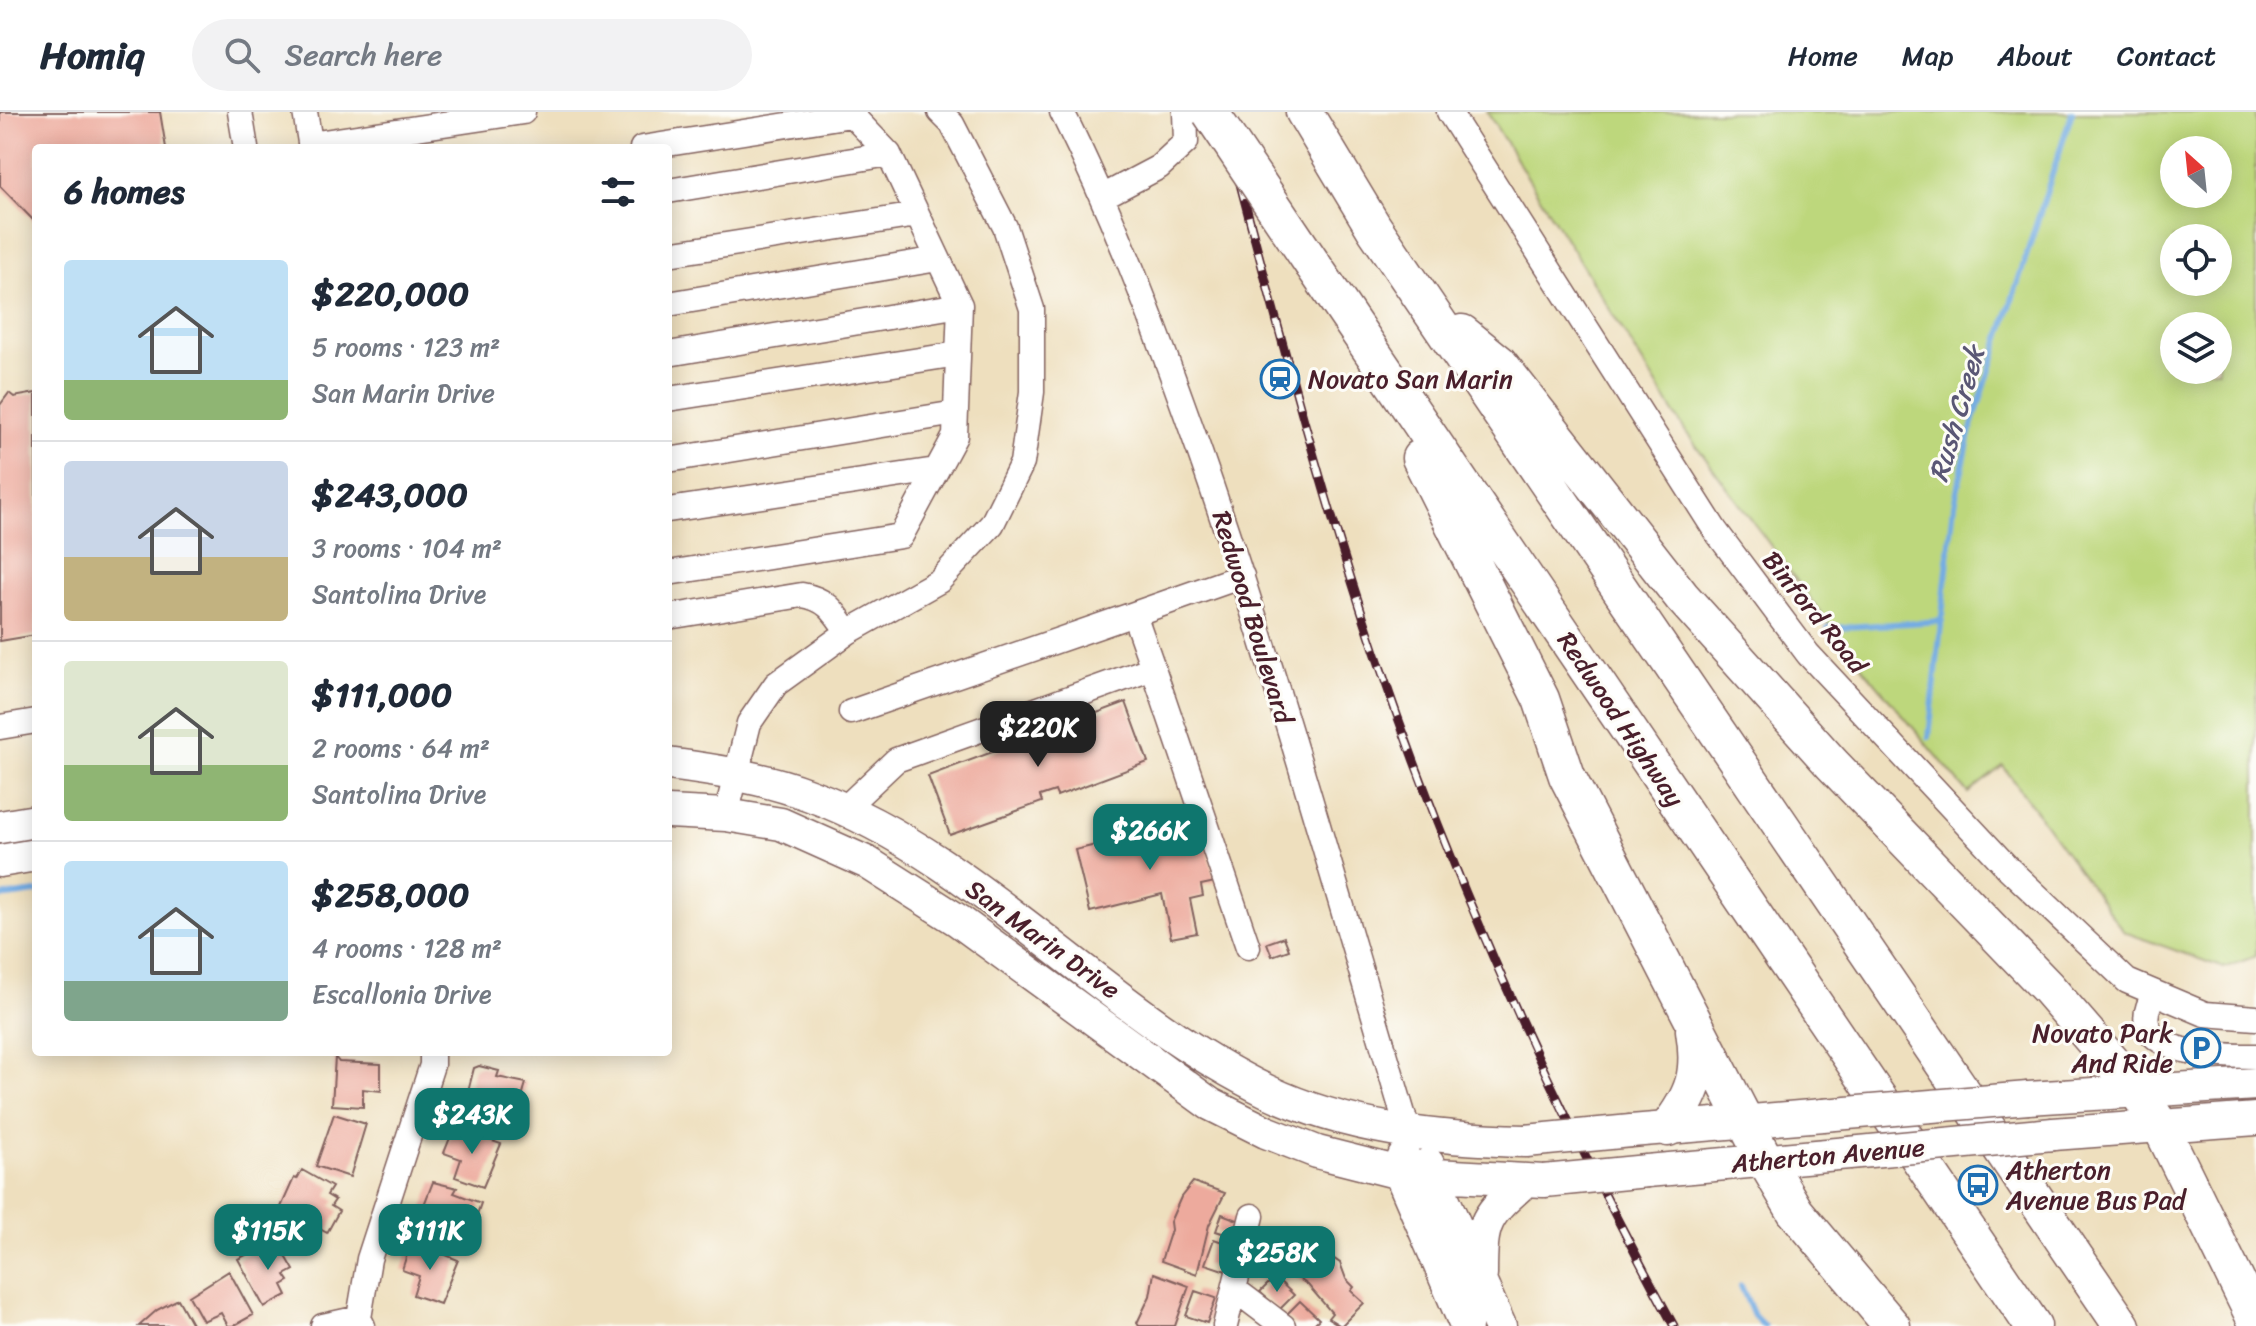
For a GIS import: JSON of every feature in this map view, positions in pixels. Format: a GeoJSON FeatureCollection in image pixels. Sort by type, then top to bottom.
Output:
{"type":"FeatureCollection","features":[{"type":"Feature","properties":{"kind":"highway","name":"Redwood Highway"},"geometry":{"type":"LineString","coordinates":[[1210,112],[2033,1326]]}},
{"type":"Feature","properties":{"kind":"highway"},"geometry":{"type":"LineString","coordinates":[[1304,112],[1374,228],[2122,1326]]}},
{"type":"Feature","properties":{"kind":"highway"},"geometry":{"type":"LineString","coordinates":[[1432,310],[1499,363],[1557,441],[1691,607],[1832,764],[2047,987],[2137,1091],[2160,1125],[2256,1321]]}},
{"type":"Feature","properties":{"kind":"highway"},"geometry":{"type":"LineString","coordinates":[[1354,328],[1541,699],[1567,776],[1765,1160],[1795,1211],[1892,1326]]}},
{"type":"Feature","properties":{"kind":"highway"},"geometry":{"type":"LineString","coordinates":[[1668,1128],[1684,1107],[1698,1073],[1692,1021]]}},
{"type":"Feature","properties":{"kind":"main road","name":"San Marin Drive"},"geometry":{"type":"LineString","coordinates":[[672,765],[775,782],[843,810],[927,856],[1229,1072],[1320,1111],[1409,1134]]}},
{"type":"Feature","properties":{"kind":"main road","name":"San Marin Drive"},"geometry":{"type":"LineString","coordinates":[[672,812],[726,815],[781,824],[868,863],[918,892],[1210,1104],[1266,1132],[1317,1152],[1400,1173]]}},
{"type":"Feature","properties":{"kind":"main road"},"geometry":{"type":"LineString","coordinates":[[0,827],[32,822]]}},
{"type":"Feature","properties":{"kind":"main road"},"geometry":{"type":"LineString","coordinates":[[0,861],[32,856]]}},
{"type":"Feature","properties":{"kind":"main road","name":"Atherton Avenue"},"geometry":{"type":"LineString","coordinates":[[1409,1134],[1526,1141],[1746,1120],[2256,1084]]}},
{"type":"Feature","properties":{"kind":"main road","name":"Atherton Avenue"},"geometry":{"type":"LineString","coordinates":[[1400,1173],[1437,1178],[1535,1181],[2053,1134],[2256,1119]]}},
{"type":"Feature","properties":{"kind":"main road","name":"Redwood Boulevard"},"geometry":{"type":"LineString","coordinates":[[1400,1173],[1409,1134]]}},
{"type":"Feature","properties":{"kind":"main road","name":"Redwood Boulevard"},"geometry":{"type":"LineString","coordinates":[[1409,1134],[1437,1178],[1500,1326]]}},
{"type":"Feature","properties":{"kind":"main road"},"geometry":{"type":"LineString","coordinates":[[1400,1173],[1466,1326]]}},
{"type":"Feature","properties":{"kind":"main road"},"geometry":{"type":"LineString","coordinates":[[1482,1287],[1481,1238],[1490,1213],[1535,1181]]}},
{"type":"Feature","properties":{"kind":"street"},"geometry":{"type":"LineString","coordinates":[[240,112],[245,144]]}},
{"type":"Feature","properties":{"kind":"street"},"geometry":{"type":"LineString","coordinates":[[305,112],[311,144]]}},
{"type":"Feature","properties":{"kind":"street"},"geometry":{"type":"LineString","coordinates":[[323,144],[523,112]]}},
{"type":"Feature","properties":{"kind":"street"},"geometry":{"type":"LineString","coordinates":[[726,815],[749,723],[776,684],[848,632],[939,581],[992,524],[1022,463],[1032,392],[1032,309],[1005,227],[952,124],[940,112]]}},
{"type":"Feature","properties":{"kind":"street","name":"Redwood Boulevard"},"geometry":{"type":"LineString","coordinates":[[1062,112],[1104,196],[1178,392],[1242,576],[1409,1134]]}},
{"type":"Feature","properties":{"kind":"street"},"geometry":{"type":"LineString","coordinates":[[1104,196],[1159,167],[1186,142],[1185,112]]}},
{"type":"Feature","properties":{"kind":"street","name":"Binford Road"},"geometry":{"type":"LineString","coordinates":[[1449,112],[1715,530],[1808,654],[2040,899],[2127,981],[2205,1014],[2256,1018]]}},
{"type":"Feature","properties":{"kind":"street"},"geometry":{"type":"LineString","coordinates":[[666,144],[850,113],[889,154],[960,305],[955,436],[901,536],[672,572]]}},
{"type":"Feature","properties":{"kind":"street"},"geometry":{"type":"LineString","coordinates":[[672,190],[889,154]]}},
{"type":"Feature","properties":{"kind":"street"},"geometry":{"type":"LineString","coordinates":[[672,253],[917,215]]}},
{"type":"Feature","properties":{"kind":"street"},"geometry":{"type":"LineString","coordinates":[[672,303],[938,259]]}},
{"type":"Feature","properties":{"kind":"street"},"geometry":{"type":"LineString","coordinates":[[672,353],[960,305]]}},
{"type":"Feature","properties":{"kind":"street"},"geometry":{"type":"LineString","coordinates":[[672,398],[958,354]]}},
{"type":"Feature","properties":{"kind":"street"},"geometry":{"type":"LineString","coordinates":[[672,459],[956,413]]}},
{"type":"Feature","properties":{"kind":"street"},"geometry":{"type":"LineString","coordinates":[[672,509],[936,470]]}},
{"type":"Feature","properties":{"kind":"street"},"geometry":{"type":"LineString","coordinates":[[851,712],[1242,576]]}},
{"type":"Feature","properties":{"kind":"street"},"geometry":{"type":"LineString","coordinates":[[672,616],[802,595],[819,598],[831,607],[848,632]]}},
{"type":"Feature","properties":{"kind":"street"},"geometry":{"type":"LineString","coordinates":[[1134,614],[1248,947]]}},
{"type":"Feature","properties":{"kind":"street"},"geometry":{"type":"LineString","coordinates":[[843,810],[896,760],[1153,668]]}},
{"type":"Feature","properties":{"kind":"street"},"geometry":{"type":"LineString","coordinates":[[0,727],[32,722]]}},
{"type":"Feature","properties":{"kind":"street"},"geometry":{"type":"LineString","coordinates":[[2155,993],[2145,1008],[2147,1025],[2157,1039],[2174,1048],[2205,1054],[2256,1056]]}},
{"type":"Feature","properties":{"kind":"street"},"geometry":{"type":"LineString","coordinates":[[323,1326],[361,1322],[369,1259],[432,1065],[432,1056]]}},
{"type":"Feature","properties":{"kind":"street"},"geometry":{"type":"LineString","coordinates":[[1225,1326],[1252,1216]]}},
{"type":"Feature","properties":{"kind":"street"},"geometry":{"type":"LineString","coordinates":[[1234,1289],[1283,1326]]}},
{"type":"Feature","properties":{"kind":"green space"},"geometry":{"type":"Polygon","coordinates":[[[1487,112],[2256,112],[2256,956],[2224,968],[2124,932],[2003,766],[1968,793],[1852,655],[1686,432],[1487,112]]]}},
{"type":"Feature","properties":{"kind":"building"},"geometry":{"type":"Polygon","coordinates":[[[0,112],[160,112],[165,144],[32,144],[32,219],[0,186],[0,112]]]}},
{"type":"Feature","properties":{"kind":"building"},"geometry":{"type":"Polygon","coordinates":[[[9,393],[14,397],[32,394],[32,636],[0,641],[0,405],[9,393]]]}},
{"type":"Feature","properties":{"kind":"building"},"geometry":{"type":"Polygon","coordinates":[[[1126,702],[1148,762],[1057,796],[1055,791],[1040,796],[1042,802],[950,835],[928,776],[1019,742],[1022,748],[1048,739],[1046,732],[1126,702]]]}},
{"type":"Feature","properties":{"kind":"building"},"geometry":{"type":"Polygon","coordinates":[[[1200,820],[1215,882],[1201,885],[1203,896],[1190,899],[1197,933],[1171,938],[1162,894],[1090,912],[1075,850],[1200,820]]]}},
{"type":"Feature","properties":{"kind":"building"},"geometry":{"type":"Polygon","coordinates":[[[1284,937],[1289,950],[1272,956],[1267,943],[1284,937]]]}},
{"type":"Feature","properties":{"kind":"building"},"geometry":{"type":"Polygon","coordinates":[[[335,1057],[339,1062],[381,1064],[381,1091],[363,1089],[363,1107],[332,1105],[335,1057]]]}},
{"type":"Feature","properties":{"kind":"building"},"geometry":{"type":"Polygon","coordinates":[[[479,1066],[499,1071],[497,1077],[526,1083],[514,1124],[479,1117],[482,1107],[476,1105],[477,1098],[467,1095],[474,1068],[479,1066]]]}},
{"type":"Feature","properties":{"kind":"building"},"geometry":{"type":"Polygon","coordinates":[[[334,1114],[366,1124],[350,1177],[316,1166],[334,1114]]]}},
{"type":"Feature","properties":{"kind":"building"},"geometry":{"type":"Polygon","coordinates":[[[454,1128],[501,1144],[483,1187],[455,1177],[461,1159],[444,1153],[454,1128]]]}},
{"type":"Feature","properties":{"kind":"building"},"geometry":{"type":"Polygon","coordinates":[[[302,1170],[332,1187],[327,1195],[335,1200],[331,1206],[339,1211],[327,1233],[281,1207],[294,1178],[297,1179],[302,1170]]]}},
{"type":"Feature","properties":{"kind":"building"},"geometry":{"type":"Polygon","coordinates":[[[433,1182],[457,1188],[454,1193],[481,1203],[467,1243],[436,1232],[439,1223],[430,1220],[433,1214],[422,1210],[433,1182]]]}},
{"type":"Feature","properties":{"kind":"building"},"geometry":{"type":"Polygon","coordinates":[[[1193,1182],[1225,1193],[1209,1225],[1197,1274],[1161,1261],[1171,1230],[1170,1222],[1181,1197],[1193,1182]]]}},
{"type":"Feature","properties":{"kind":"building"},"geometry":{"type":"Polygon","coordinates":[[[1222,1214],[1243,1222],[1237,1238],[1216,1231],[1222,1214]]]}},
{"type":"Feature","properties":{"kind":"building"},"geometry":{"type":"Polygon","coordinates":[[[1289,1232],[1301,1243],[1305,1239],[1340,1263],[1346,1279],[1354,1287],[1351,1291],[1364,1303],[1341,1326],[1328,1318],[1332,1313],[1308,1285],[1279,1265],[1276,1268],[1265,1257],[1289,1232]]]}},
{"type":"Feature","properties":{"kind":"building"},"geometry":{"type":"Polygon","coordinates":[[[276,1239],[294,1270],[285,1275],[289,1281],[282,1285],[287,1295],[264,1307],[238,1259],[276,1239]]]}},
{"type":"Feature","properties":{"kind":"building"},"geometry":{"type":"Polygon","coordinates":[[[1214,1239],[1234,1246],[1226,1271],[1205,1264],[1214,1239]]]}},
{"type":"Feature","properties":{"kind":"building"},"geometry":{"type":"Polygon","coordinates":[[[419,1244],[458,1260],[440,1304],[413,1295],[419,1276],[402,1270],[410,1245],[418,1247],[419,1244]]]}},
{"type":"Feature","properties":{"kind":"building"},"geometry":{"type":"Polygon","coordinates":[[[229,1271],[253,1315],[233,1326],[228,1326],[221,1313],[203,1321],[189,1296],[229,1271]]]}},
{"type":"Feature","properties":{"kind":"building"},"geometry":{"type":"Polygon","coordinates":[[[1154,1273],[1189,1286],[1175,1326],[1139,1326],[1137,1323],[1150,1296],[1154,1273]]]}},
{"type":"Feature","properties":{"kind":"building"},"geometry":{"type":"Polygon","coordinates":[[[1275,1277],[1294,1295],[1279,1310],[1260,1292],[1275,1277]]]}},
{"type":"Feature","properties":{"kind":"building"},"geometry":{"type":"Polygon","coordinates":[[[1195,1291],[1216,1298],[1207,1323],[1186,1316],[1195,1291]]]}},
{"type":"Feature","properties":{"kind":"building"},"geometry":{"type":"Polygon","coordinates":[[[178,1299],[193,1326],[139,1326],[157,1310],[178,1299]]]}},
{"type":"Feature","properties":{"kind":"building"},"geometry":{"type":"Polygon","coordinates":[[[1300,1301],[1319,1319],[1312,1326],[1296,1326],[1285,1316],[1300,1301]]]}},
{"type":"Feature","properties":{"kind":"waterway","name":"Rush Creek"},"geometry":{"type":"LineString","coordinates":[[1929,737],[1954,504],[1972,426],[2072,112]]}},
{"type":"Feature","properties":{"kind":"waterway"},"geometry":{"type":"LineString","coordinates":[[1828,628],[1942,621]]}},
{"type":"Feature","properties":{"kind":"waterway"},"geometry":{"type":"LineString","coordinates":[[0,897],[32,893]]}},
{"type":"Feature","properties":{"kind":"waterway","name":"Rush Creek"},"geometry":{"type":"LineString","coordinates":[[1741,1286],[1754,1316],[1764,1326]]}},
{"type":"Feature","properties":{"kind":"railway"},"geometry":{"type":"LineString","coordinates":[[1221,112],[1332,518],[1375,652],[1438,825],[1548,1079],[1674,1326]]}},
{"type":"Feature","properties":{"kind":"place","name":"Novato San Marin"},"geometry":{"type":"Point","coordinates":[1280,379]}},
{"type":"Feature","properties":{"kind":"place","name":"Novato Park And Ride"},"geometry":{"type":"Point","coordinates":[2201,1048]}},
{"type":"Feature","properties":{"kind":"place","name":"Atherton Avenue Bus Pad"},"geometry":{"type":"Point","coordinates":[1978,1185]}}]}
